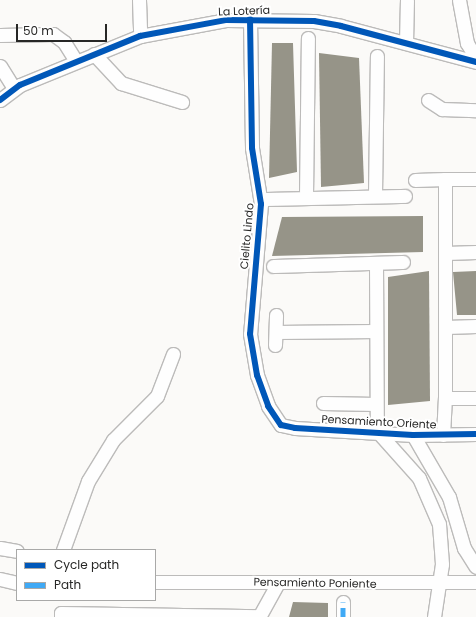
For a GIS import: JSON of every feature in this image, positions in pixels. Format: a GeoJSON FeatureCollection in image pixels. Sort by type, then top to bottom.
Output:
{"type":"FeatureCollection","features":[{"type":"Feature","properties":{"kind":"street"},"geometry":{"type":"LineString","coordinates":[[139,0],[140,36]]}},
{"type":"Feature","properties":{"kind":"street"},"geometry":{"type":"LineString","coordinates":[[406,43],[407,0]]}},
{"type":"Feature","properties":{"kind":"street"},"geometry":{"type":"LineString","coordinates":[[459,0],[467,43],[476,58]]}},
{"type":"Feature","properties":{"kind":"street","name":"La Lotería"},"geometry":{"type":"LineString","coordinates":[[0,100],[11,85],[140,36],[226,20],[250,19],[314,21],[406,43],[476,62]]}},
{"type":"Feature","properties":{"kind":"street","name":"Cielito Lindo"},"geometry":{"type":"LineString","coordinates":[[250,19],[252,148],[261,199],[250,334],[257,375],[268,406],[281,425]]}},
{"type":"Feature","properties":{"kind":"street"},"geometry":{"type":"LineString","coordinates":[[0,35],[54,34],[64,42],[76,61]]}},
{"type":"Feature","properties":{"kind":"street"},"geometry":{"type":"LineString","coordinates":[[306,196],[308,38]]}},
{"type":"Feature","properties":{"kind":"street"},"geometry":{"type":"LineString","coordinates":[[94,54],[121,83],[182,102]]}},
{"type":"Feature","properties":{"kind":"street"},"geometry":{"type":"LineString","coordinates":[[376,195],[377,56]]}},
{"type":"Feature","properties":{"kind":"street"},"geometry":{"type":"LineString","coordinates":[[0,66],[11,85]]}},
{"type":"Feature","properties":{"kind":"street"},"geometry":{"type":"LineString","coordinates":[[428,100],[442,108],[476,110]]}},
{"type":"Feature","properties":{"kind":"street","name":"Pensamiento Oriente"},"geometry":{"type":"LineString","coordinates":[[443,435],[446,327],[445,179]]}},
{"type":"Feature","properties":{"kind":"street"},"geometry":{"type":"LineString","coordinates":[[415,180],[476,179]]}},
{"type":"Feature","properties":{"kind":"street"},"geometry":{"type":"LineString","coordinates":[[261,199],[306,196],[405,196]]}},
{"type":"Feature","properties":{"kind":"street"},"geometry":{"type":"LineString","coordinates":[[446,253],[476,252]]}},
{"type":"Feature","properties":{"kind":"street"},"geometry":{"type":"LineString","coordinates":[[273,266],[403,262]]}},
{"type":"Feature","properties":{"kind":"street"},"geometry":{"type":"LineString","coordinates":[[376,263],[377,431],[419,478],[432,504],[442,545],[440,583],[434,617]]}},
{"type":"Feature","properties":{"kind":"street"},"geometry":{"type":"LineString","coordinates":[[276,315],[275,339],[376,331]]}},
{"type":"Feature","properties":{"kind":"street"},"geometry":{"type":"LineString","coordinates":[[446,327],[476,326]]}},
{"type":"Feature","properties":{"kind":"street"},"geometry":{"type":"LineString","coordinates":[[63,549],[88,481],[113,440],[157,396],[173,354]]}},
{"type":"Feature","properties":{"kind":"street"},"geometry":{"type":"LineString","coordinates":[[445,398],[476,398]]}},
{"type":"Feature","properties":{"kind":"street"},"geometry":{"type":"LineString","coordinates":[[323,403],[376,404]]}},
{"type":"Feature","properties":{"kind":"street","name":"Pensamiento Oriente"},"geometry":{"type":"LineString","coordinates":[[281,425],[377,431],[413,435],[476,434]]}},
{"type":"Feature","properties":{"kind":"street"},"geometry":{"type":"LineString","coordinates":[[413,435],[449,497],[464,548],[476,567]]}},
{"type":"Feature","properties":{"kind":"street"},"geometry":{"type":"LineString","coordinates":[[0,548],[16,552]]}},
{"type":"Feature","properties":{"kind":"street"},"geometry":{"type":"LineString","coordinates":[[0,579],[16,583]]}},
{"type":"Feature","properties":{"kind":"street","name":"Pensamiento Poniente"},"geometry":{"type":"LineString","coordinates":[[156,582],[476,582]]}},
{"type":"Feature","properties":{"kind":"street"},"geometry":{"type":"LineString","coordinates":[[61,617],[61,613],[259,616],[278,583]]}},
{"type":"Feature","properties":{"kind":"street"},"geometry":{"type":"LineString","coordinates":[[343,602],[343,617]]}},
{"type":"Feature","properties":{"kind":"building"},"geometry":{"type":"Polygon","coordinates":[[[272,43],[293,43],[297,172],[269,178],[272,43]]]}},
{"type":"Feature","properties":{"kind":"building"},"geometry":{"type":"Polygon","coordinates":[[[319,53],[359,58],[364,183],[321,187],[319,53]]]}},
{"type":"Feature","properties":{"kind":"building"},"geometry":{"type":"Polygon","coordinates":[[[423,216],[423,252],[272,256],[282,217],[423,216]]]}},
{"type":"Feature","properties":{"kind":"building"},"geometry":{"type":"Polygon","coordinates":[[[429,271],[430,401],[388,405],[388,277],[429,271]]]}},
{"type":"Feature","properties":{"kind":"building"},"geometry":{"type":"Polygon","coordinates":[[[476,271],[476,315],[457,315],[453,272],[476,271]]]}},
{"type":"Feature","properties":{"kind":"building"},"geometry":{"type":"Polygon","coordinates":[[[293,602],[328,603],[328,617],[289,617],[293,602]]]}},
{"type":"Feature","properties":{"kind":"marked path"},"geometry":{"type":"LineString","coordinates":[[343,602],[343,617]]}},
{"type":"Feature","properties":{"kind":"cycle path"},"geometry":{"type":"LineString","coordinates":[[250,19],[252,148],[261,204],[250,334],[257,375],[268,406],[281,425],[295,428],[413,435],[476,434]]}},
{"type":"Feature","properties":{"kind":"cycle path"},"geometry":{"type":"LineString","coordinates":[[0,100],[20,85],[140,36],[226,20],[314,21],[341,26],[476,62]]}}]}
